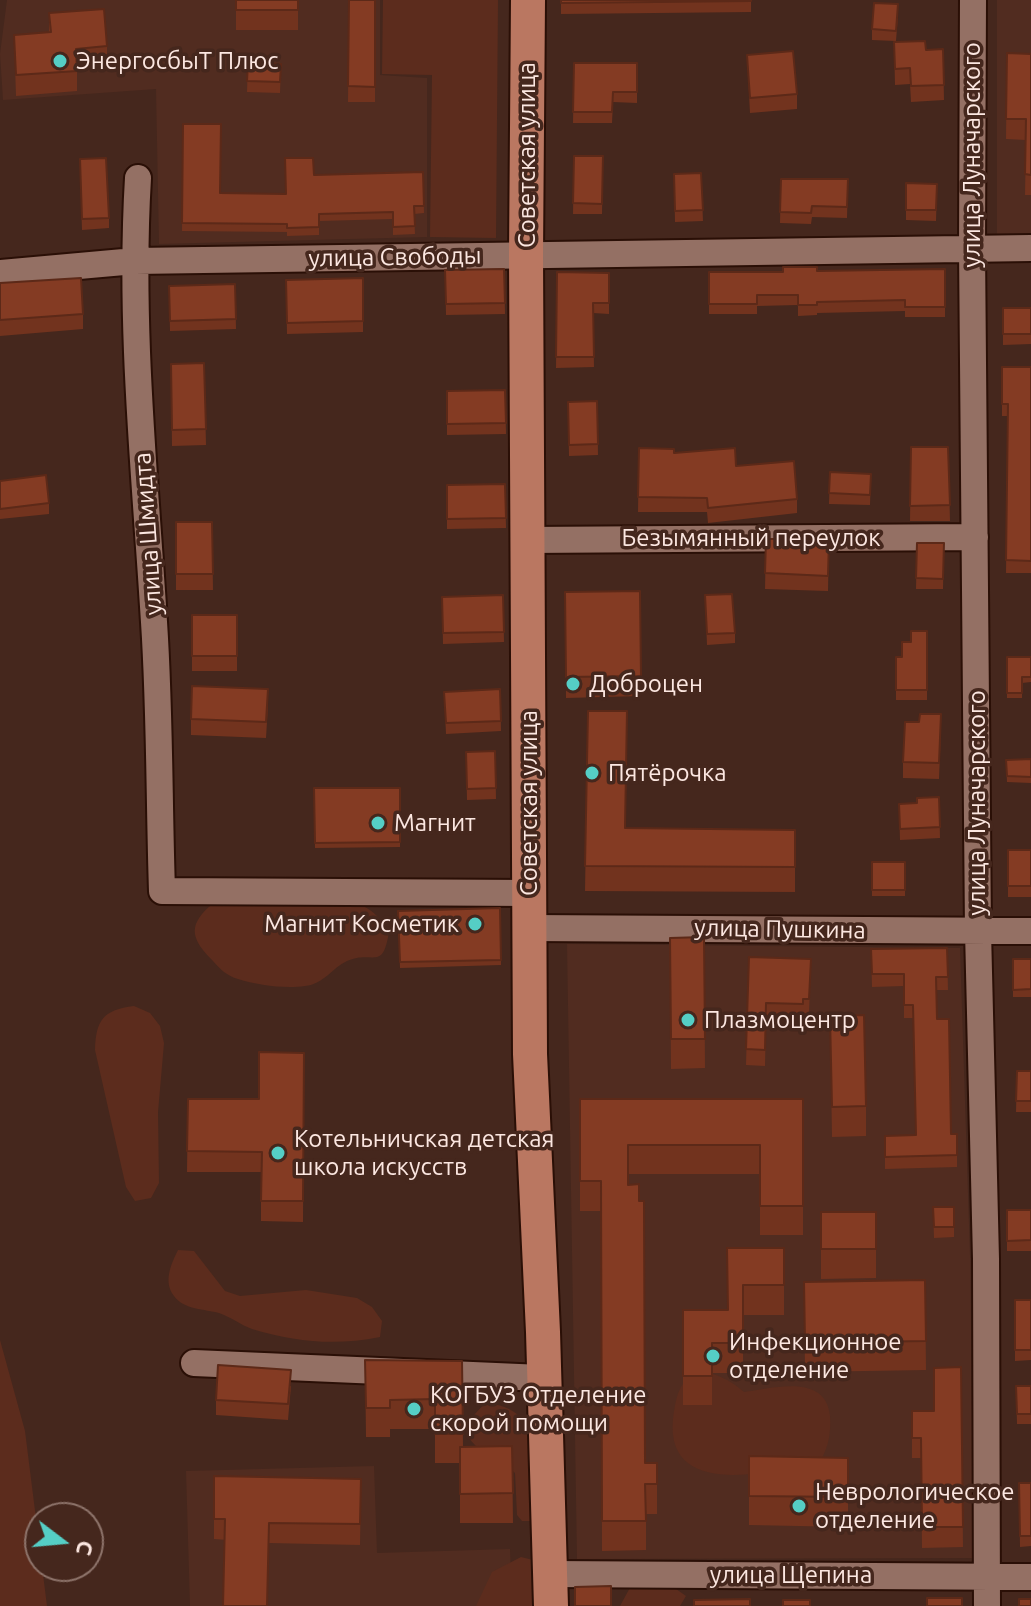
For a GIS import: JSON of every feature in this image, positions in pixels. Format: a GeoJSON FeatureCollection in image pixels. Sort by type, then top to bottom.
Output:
{"type":"FeatureCollection","features":[{"type":"Feature","properties":{"kind":"main road","name":"Советская улица"},"geometry":{"type":"LineString","coordinates":[[528,0],[526,255],[530,1054],[551,1590]]}},
{"type":"Feature","properties":{"kind":"street","name":"улица Луначарского"},"geometry":{"type":"LineString","coordinates":[[973,0],[972,248],[978,931],[986,1259],[987,1606]]}},
{"type":"Feature","properties":{"kind":"street","name":"улица Шмидта"},"geometry":{"type":"LineString","coordinates":[[138,178],[135,261],[142,440],[155,626],[162,891],[530,893]]}},
{"type":"Feature","properties":{"kind":"street","name":"улица Свободы"},"geometry":{"type":"LineString","coordinates":[[0,273],[135,261],[1031,248]]}},
{"type":"Feature","properties":{"kind":"street","name":"Безымянный переулок"},"geometry":{"type":"LineString","coordinates":[[527,540],[975,537]]}},
{"type":"Feature","properties":{"kind":"street","name":"улица Пушкина"},"geometry":{"type":"LineString","coordinates":[[530,928],[1031,931]]}},
{"type":"Feature","properties":{"kind":"street"},"geometry":{"type":"LineString","coordinates":[[194,1363],[542,1378]]}},
{"type":"Feature","properties":{"kind":"street","name":"улица Щепина"},"geometry":{"type":"LineString","coordinates":[[551,1590],[1031,1577]]}},
{"type":"Feature","properties":{"kind":"shaded area"},"geometry":{"type":"Polygon","coordinates":[[[7,0],[380,0],[380,75],[427,78],[427,237],[159,244],[156,89],[3,100],[0,54],[7,0]]]}},
{"type":"Feature","properties":{"kind":"shaded area"},"geometry":{"type":"Polygon","coordinates":[[[383,0],[498,0],[496,238],[430,237],[432,75],[382,74],[383,0]]]}},
{"type":"Feature","properties":{"kind":"shaded area"},"geometry":{"type":"Polygon","coordinates":[[[997,0],[1031,0],[1031,235],[997,235],[997,0]]]}},
{"type":"Feature","properties":{"kind":"shaded area"},"geometry":{"type":"Polygon","coordinates":[[[332,898],[358,904],[377,916],[389,931],[387,944],[380,956],[347,961],[312,985],[280,987],[234,978],[206,954],[195,934],[198,921],[210,906],[332,898]]]}},
{"type":"Feature","properties":{"kind":"shaded area"},"geometry":{"type":"Polygon","coordinates":[[[567,944],[960,948],[970,1255],[974,1558],[577,1559],[567,944]]]}},
{"type":"Feature","properties":{"kind":"shaded area"},"geometry":{"type":"Polygon","coordinates":[[[134,1006],[150,1013],[160,1026],[164,1043],[158,1112],[159,1183],[151,1198],[135,1201],[126,1187],[95,1050],[97,1031],[103,1018],[115,1010],[134,1006]]]}},
{"type":"Feature","properties":{"kind":"shaded area"},"geometry":{"type":"Polygon","coordinates":[[[178,1250],[194,1251],[225,1291],[240,1296],[306,1290],[357,1298],[372,1307],[382,1321],[380,1337],[331,1342],[300,1340],[252,1329],[219,1313],[189,1306],[178,1301],[169,1285],[171,1267],[178,1250]]]}},
{"type":"Feature","properties":{"kind":"shaded area"},"geometry":{"type":"Polygon","coordinates":[[[0,1340],[25,1431],[34,1502],[24,1502],[24,1582],[44,1582],[47,1606],[0,1606],[0,1340]]]}},
{"type":"Feature","properties":{"kind":"shaded area"},"geometry":{"type":"Polygon","coordinates":[[[696,1371],[722,1377],[744,1392],[796,1386],[819,1394],[826,1402],[830,1416],[828,1444],[821,1460],[752,1474],[727,1475],[704,1471],[686,1462],[675,1445],[673,1419],[679,1392],[696,1371]]]}},
{"type":"Feature","properties":{"kind":"shaded area"},"geometry":{"type":"Polygon","coordinates":[[[485,1403],[505,1407],[519,1416],[528,1428],[533,1442],[536,1477],[536,1512],[530,1521],[522,1521],[517,1515],[515,1473],[479,1449],[469,1438],[474,1415],[485,1403]]]}},
{"type":"Feature","properties":{"kind":"shaded area"},"geometry":{"type":"Polygon","coordinates":[[[374,1466],[377,1553],[510,1549],[512,1606],[190,1606],[186,1471],[374,1466]]]}},
{"type":"Feature","properties":{"kind":"shaded area"},"geometry":{"type":"Polygon","coordinates":[[[521,1557],[537,1561],[532,1606],[476,1606],[492,1572],[521,1557]]]}},
{"type":"Feature","properties":{"kind":"shaded area"},"geometry":{"type":"Polygon","coordinates":[[[632,1584],[669,1584],[686,1596],[680,1606],[620,1606],[632,1584]]]}},
{"type":"Feature","properties":{"kind":"building"},"geometry":{"type":"Polygon","coordinates":[[[236,0],[298,0],[298,10],[236,10],[236,0]]]}},
{"type":"Feature","properties":{"kind":"building"},"geometry":{"type":"Polygon","coordinates":[[[349,0],[375,0],[375,87],[348,86],[349,0]]]}},
{"type":"Feature","properties":{"kind":"building"},"geometry":{"type":"Polygon","coordinates":[[[561,0],[751,0],[751,1],[561,3],[561,0]]]}},
{"type":"Feature","properties":{"kind":"building"},"geometry":{"type":"Polygon","coordinates":[[[874,3],[898,4],[896,31],[872,29],[874,3]]]}},
{"type":"Feature","properties":{"kind":"building"},"geometry":{"type":"Polygon","coordinates":[[[104,9],[107,46],[76,49],[77,71],[16,75],[14,35],[51,32],[49,13],[104,9]]]}},
{"type":"Feature","properties":{"kind":"building"},"geometry":{"type":"Polygon","coordinates":[[[925,41],[926,50],[943,49],[944,85],[911,86],[910,68],[895,69],[894,42],[925,41]]]}},
{"type":"Feature","properties":{"kind":"building"},"geometry":{"type":"Polygon","coordinates":[[[793,51],[797,94],[750,98],[747,55],[793,51]]]}},
{"type":"Feature","properties":{"kind":"building"},"geometry":{"type":"Polygon","coordinates":[[[1007,53],[1031,54],[1031,175],[1025,174],[1026,119],[1006,119],[1007,53]]]}},
{"type":"Feature","properties":{"kind":"building"},"geometry":{"type":"Polygon","coordinates":[[[248,63],[281,64],[280,82],[247,81],[248,63]]]}},
{"type":"Feature","properties":{"kind":"building"},"geometry":{"type":"Polygon","coordinates":[[[574,63],[637,63],[637,92],[613,92],[612,112],[573,112],[574,63]]]}},
{"type":"Feature","properties":{"kind":"building"},"geometry":{"type":"Polygon","coordinates":[[[183,124],[221,124],[220,193],[286,194],[285,158],[313,158],[314,175],[423,172],[424,206],[414,206],[415,226],[393,227],[393,212],[319,214],[319,227],[182,223],[183,124]]]}},
{"type":"Feature","properties":{"kind":"building"},"geometry":{"type":"Polygon","coordinates":[[[574,156],[603,156],[602,204],[573,203],[574,156]]]}},
{"type":"Feature","properties":{"kind":"building"},"geometry":{"type":"Polygon","coordinates":[[[106,158],[109,218],[82,219],[80,159],[106,158]]]}},
{"type":"Feature","properties":{"kind":"building"},"geometry":{"type":"Polygon","coordinates":[[[701,173],[703,210],[675,211],[674,174],[701,173]]]}},
{"type":"Feature","properties":{"kind":"building"},"geometry":{"type":"Polygon","coordinates":[[[781,179],[848,179],[847,207],[812,206],[811,213],[780,212],[781,179]]]}},
{"type":"Feature","properties":{"kind":"building"},"geometry":{"type":"Polygon","coordinates":[[[906,183],[937,184],[936,210],[906,210],[906,183]]]}},
{"type":"Feature","properties":{"kind":"building"},"geometry":{"type":"Polygon","coordinates":[[[783,267],[817,267],[817,271],[945,269],[945,307],[905,307],[905,300],[798,305],[798,295],[757,295],[757,304],[709,304],[709,272],[783,272],[783,267]]]}},
{"type":"Feature","properties":{"kind":"building"},"geometry":{"type":"Polygon","coordinates":[[[504,269],[505,303],[446,304],[445,270],[504,269]]]}},
{"type":"Feature","properties":{"kind":"building"},"geometry":{"type":"Polygon","coordinates":[[[557,272],[609,273],[609,303],[593,303],[594,357],[556,357],[557,272]]]}},
{"type":"Feature","properties":{"kind":"building"},"geometry":{"type":"Polygon","coordinates":[[[81,278],[83,314],[0,320],[0,283],[81,278]]]}},
{"type":"Feature","properties":{"kind":"building"},"geometry":{"type":"Polygon","coordinates":[[[363,278],[363,321],[287,323],[286,280],[363,278]]]}},
{"type":"Feature","properties":{"kind":"building"},"geometry":{"type":"Polygon","coordinates":[[[235,284],[236,319],[170,321],[169,286],[235,284]]]}},
{"type":"Feature","properties":{"kind":"building"},"geometry":{"type":"Polygon","coordinates":[[[1003,308],[1031,308],[1031,334],[1003,334],[1003,308]]]}},
{"type":"Feature","properties":{"kind":"building"},"geometry":{"type":"Polygon","coordinates":[[[204,363],[206,429],[172,430],[171,364],[204,363]]]}},
{"type":"Feature","properties":{"kind":"building"},"geometry":{"type":"Polygon","coordinates":[[[1002,367],[1031,367],[1031,561],[1006,560],[1008,404],[1002,404],[1002,367]]]}},
{"type":"Feature","properties":{"kind":"building"},"geometry":{"type":"Polygon","coordinates":[[[505,390],[506,423],[447,424],[447,391],[505,390]]]}},
{"type":"Feature","properties":{"kind":"building"},"geometry":{"type":"Polygon","coordinates":[[[597,401],[598,444],[569,445],[568,402],[597,401]]]}},
{"type":"Feature","properties":{"kind":"building"},"geometry":{"type":"Polygon","coordinates":[[[911,447],[948,447],[950,505],[910,506],[911,447]]]}},
{"type":"Feature","properties":{"kind":"building"},"geometry":{"type":"Polygon","coordinates":[[[639,448],[674,449],[674,453],[735,448],[736,466],[794,461],[797,499],[708,508],[707,498],[638,497],[639,448]]]}},
{"type":"Feature","properties":{"kind":"building"},"geometry":{"type":"Polygon","coordinates":[[[830,472],[871,474],[870,495],[829,493],[830,472]]]}},
{"type":"Feature","properties":{"kind":"building"},"geometry":{"type":"Polygon","coordinates":[[[46,475],[49,503],[0,509],[0,481],[46,475]]]}},
{"type":"Feature","properties":{"kind":"building"},"geometry":{"type":"Polygon","coordinates":[[[505,484],[506,518],[447,519],[447,485],[505,484]]]}},
{"type":"Feature","properties":{"kind":"building"},"geometry":{"type":"Polygon","coordinates":[[[176,522],[212,522],[213,574],[176,574],[176,522]]]}},
{"type":"Feature","properties":{"kind":"building"},"geometry":{"type":"Polygon","coordinates":[[[766,539],[829,539],[828,576],[765,573],[766,539]]]}},
{"type":"Feature","properties":{"kind":"building"},"geometry":{"type":"Polygon","coordinates":[[[917,543],[944,543],[943,579],[916,578],[917,543]]]}},
{"type":"Feature","properties":{"kind":"building"},"geometry":{"type":"Polygon","coordinates":[[[640,591],[641,676],[566,677],[565,592],[640,591]]]}},
{"type":"Feature","properties":{"kind":"building"},"geometry":{"type":"Polygon","coordinates":[[[732,594],[735,633],[707,634],[705,595],[732,594]]]}},
{"type":"Feature","properties":{"kind":"building"},"geometry":{"type":"Polygon","coordinates":[[[503,595],[504,632],[443,633],[442,597],[503,595]]]}},
{"type":"Feature","properties":{"kind":"building"},"geometry":{"type":"Polygon","coordinates":[[[192,615],[237,615],[237,656],[192,656],[192,615]]]}},
{"type":"Feature","properties":{"kind":"building"},"geometry":{"type":"Polygon","coordinates":[[[911,631],[927,631],[927,690],[896,690],[896,657],[902,657],[902,642],[911,642],[911,631]]]}},
{"type":"Feature","properties":{"kind":"building"},"geometry":{"type":"Polygon","coordinates":[[[1007,657],[1031,657],[1031,677],[1022,677],[1022,693],[1007,693],[1007,657]]]}},
{"type":"Feature","properties":{"kind":"building"},"geometry":{"type":"Polygon","coordinates":[[[192,686],[268,689],[266,722],[191,719],[192,686]]]}},
{"type":"Feature","properties":{"kind":"building"},"geometry":{"type":"Polygon","coordinates":[[[500,689],[501,721],[446,723],[444,692],[500,689]]]}},
{"type":"Feature","properties":{"kind":"building"},"geometry":{"type":"Polygon","coordinates":[[[588,711],[627,711],[625,828],[795,830],[795,867],[585,866],[588,711]]]}},
{"type":"Feature","properties":{"kind":"building"},"geometry":{"type":"Polygon","coordinates":[[[920,714],[941,714],[939,763],[903,762],[905,722],[919,722],[920,714]]]}},
{"type":"Feature","properties":{"kind":"building"},"geometry":{"type":"Polygon","coordinates":[[[495,751],[496,788],[467,789],[466,752],[495,751]]]}},
{"type":"Feature","properties":{"kind":"building"},"geometry":{"type":"Polygon","coordinates":[[[1031,759],[1031,777],[1007,776],[1006,760],[1031,759]]]}},
{"type":"Feature","properties":{"kind":"building"},"geometry":{"type":"Polygon","coordinates":[[[314,788],[400,788],[400,842],[315,843],[314,788]]]}},
{"type":"Feature","properties":{"kind":"building"},"geometry":{"type":"Polygon","coordinates":[[[939,797],[940,827],[900,829],[899,804],[917,803],[917,798],[939,797]]]}},
{"type":"Feature","properties":{"kind":"building"},"geometry":{"type":"Polygon","coordinates":[[[1008,850],[1031,850],[1031,886],[1008,886],[1008,850]]]}},
{"type":"Feature","properties":{"kind":"building"},"geometry":{"type":"Polygon","coordinates":[[[872,862],[905,862],[905,890],[872,890],[872,862]]]}},
{"type":"Feature","properties":{"kind":"building"},"geometry":{"type":"Polygon","coordinates":[[[500,908],[501,960],[400,962],[398,911],[500,908]]]}},
{"type":"Feature","properties":{"kind":"building","name":"Плазмоцентр"},"geometry":{"type":"Polygon","coordinates":[[[704,937],[705,1039],[671,1039],[670,938],[704,937]]]}},
{"type":"Feature","properties":{"kind":"building"},"geometry":{"type":"Polygon","coordinates":[[[947,948],[948,977],[936,977],[937,1019],[949,1019],[951,1134],[957,1134],[957,1155],[885,1157],[885,1136],[916,1135],[913,1005],[904,1005],[904,974],[872,974],[871,949],[947,948]]]}},
{"type":"Feature","properties":{"kind":"building"},"geometry":{"type":"Polygon","coordinates":[[[749,957],[811,959],[809,999],[803,999],[803,1004],[766,1003],[765,1050],[746,1049],[749,957]]]}},
{"type":"Feature","properties":{"kind":"building"},"geometry":{"type":"Polygon","coordinates":[[[1013,959],[1031,959],[1031,989],[1013,990],[1013,959]]]}},
{"type":"Feature","properties":{"kind":"building"},"geometry":{"type":"Polygon","coordinates":[[[864,1015],[866,1106],[832,1107],[830,1016],[864,1015]]]}},
{"type":"Feature","properties":{"kind":"building"},"geometry":{"type":"Polygon","coordinates":[[[259,1052],[304,1053],[303,1201],[261,1201],[262,1152],[187,1151],[188,1099],[259,1099],[259,1052]]]}},
{"type":"Feature","properties":{"kind":"building"},"geometry":{"type":"Polygon","coordinates":[[[1017,1071],[1031,1071],[1031,1101],[1016,1101],[1017,1071]]]}},
{"type":"Feature","properties":{"kind":"building"},"geometry":{"type":"Polygon","coordinates":[[[580,1099],[803,1099],[803,1206],[760,1206],[760,1145],[628,1145],[628,1185],[639,1184],[639,1201],[644,1201],[645,1463],[657,1463],[657,1484],[645,1484],[646,1521],[602,1521],[601,1181],[580,1181],[580,1099]]]}},
{"type":"Feature","properties":{"kind":"building"},"geometry":{"type":"Polygon","coordinates":[[[933,1207],[954,1207],[954,1227],[934,1227],[933,1207]]]}},
{"type":"Feature","properties":{"kind":"building"},"geometry":{"type":"Polygon","coordinates":[[[1007,1210],[1031,1210],[1031,1240],[1007,1241],[1007,1210]]]}},
{"type":"Feature","properties":{"kind":"building"},"geometry":{"type":"Polygon","coordinates":[[[821,1212],[876,1212],[876,1249],[821,1249],[821,1212]]]}},
{"type":"Feature","properties":{"kind":"building"},"geometry":{"type":"Polygon","coordinates":[[[727,1248],[784,1248],[784,1285],[743,1285],[743,1343],[712,1343],[712,1376],[683,1376],[683,1310],[728,1310],[727,1248]]]}},
{"type":"Feature","properties":{"kind":"building"},"geometry":{"type":"Polygon","coordinates":[[[925,1280],[926,1341],[805,1343],[804,1282],[925,1280]]]}},
{"type":"Feature","properties":{"kind":"building"},"geometry":{"type":"Polygon","coordinates":[[[1015,1300],[1031,1300],[1031,1350],[1015,1350],[1015,1300]]]}},
{"type":"Feature","properties":{"kind":"building"},"geometry":{"type":"Polygon","coordinates":[[[365,1360],[462,1361],[463,1434],[435,1434],[435,1399],[390,1400],[390,1408],[366,1408],[365,1360]]]}},
{"type":"Feature","properties":{"kind":"building"},"geometry":{"type":"Polygon","coordinates":[[[218,1365],[291,1370],[288,1404],[216,1400],[218,1365]]]}},
{"type":"Feature","properties":{"kind":"building"},"geometry":{"type":"Polygon","coordinates":[[[961,1367],[963,1527],[922,1527],[921,1438],[912,1438],[912,1411],[934,1411],[934,1368],[961,1367]]]}},
{"type":"Feature","properties":{"kind":"building"},"geometry":{"type":"Polygon","coordinates":[[[1016,1386],[1031,1386],[1031,1414],[1017,1414],[1016,1386]]]}},
{"type":"Feature","properties":{"kind":"building"},"geometry":{"type":"Polygon","coordinates":[[[512,1446],[513,1493],[460,1494],[460,1447],[512,1446]]]}},
{"type":"Feature","properties":{"kind":"building"},"geometry":{"type":"Polygon","coordinates":[[[749,1456],[848,1458],[848,1497],[749,1496],[749,1456]]]}},
{"type":"Feature","properties":{"kind":"building"},"geometry":{"type":"Polygon","coordinates":[[[214,1476],[361,1479],[360,1524],[269,1523],[267,1606],[223,1606],[225,1519],[214,1519],[214,1476]]]}},
{"type":"Feature","properties":{"kind":"building"},"geometry":{"type":"Polygon","coordinates":[[[1019,1483],[1031,1483],[1031,1536],[1020,1536],[1019,1483]]]}},
{"type":"Feature","properties":{"kind":"building"},"geometry":{"type":"Polygon","coordinates":[[[611,1586],[611,1606],[575,1606],[575,1587],[611,1586]]]}},
{"type":"Feature","properties":{"kind":"building"},"geometry":{"type":"Polygon","coordinates":[[[927,1598],[962,1598],[962,1606],[927,1606],[927,1598]]]}},
{"type":"Feature","properties":{"kind":"building"},"geometry":{"type":"Polygon","coordinates":[[[750,1599],[750,1606],[694,1606],[694,1600],[750,1599]]]}},
{"type":"Feature","properties":{"kind":"building"},"geometry":{"type":"Polygon","coordinates":[[[1019,1599],[1031,1599],[1031,1606],[1019,1606],[1019,1599]]]}},
{"type":"Feature","properties":{"kind":"building"},"geometry":{"type":"Polygon","coordinates":[[[783,1600],[810,1600],[810,1606],[783,1606],[783,1600]]]}},
{"type":"Feature","properties":{"kind":"place","name":"ЭнергосбыТ Плюс"},"geometry":{"type":"Point","coordinates":[60,61]}},
{"type":"Feature","properties":{"kind":"place","name":"Доброцен"},"geometry":{"type":"Point","coordinates":[573,684]}},
{"type":"Feature","properties":{"kind":"place","name":"Пятёрочка"},"geometry":{"type":"Point","coordinates":[592,773]}},
{"type":"Feature","properties":{"kind":"place","name":"Магнит"},"geometry":{"type":"Point","coordinates":[378,823]}},
{"type":"Feature","properties":{"kind":"place","name":"Магнит Косметик"},"geometry":{"type":"Point","coordinates":[475,924]}},
{"type":"Feature","properties":{"kind":"place","name":"Плазмоцентр"},"geometry":{"type":"Point","coordinates":[688,1020]}},
{"type":"Feature","properties":{"kind":"place","name":"Котельничская детская школа искусств"},"geometry":{"type":"Point","coordinates":[278,1153]}},
{"type":"Feature","properties":{"kind":"place","name":"Инфекционное отделение"},"geometry":{"type":"Point","coordinates":[713,1356]}},
{"type":"Feature","properties":{"kind":"place","name":"КОГБУЗ Отделение скорой помощи"},"geometry":{"type":"Point","coordinates":[414,1409]}},
{"type":"Feature","properties":{"kind":"place","name":"Неврологическое отделение"},"geometry":{"type":"Point","coordinates":[799,1506]}}]}
